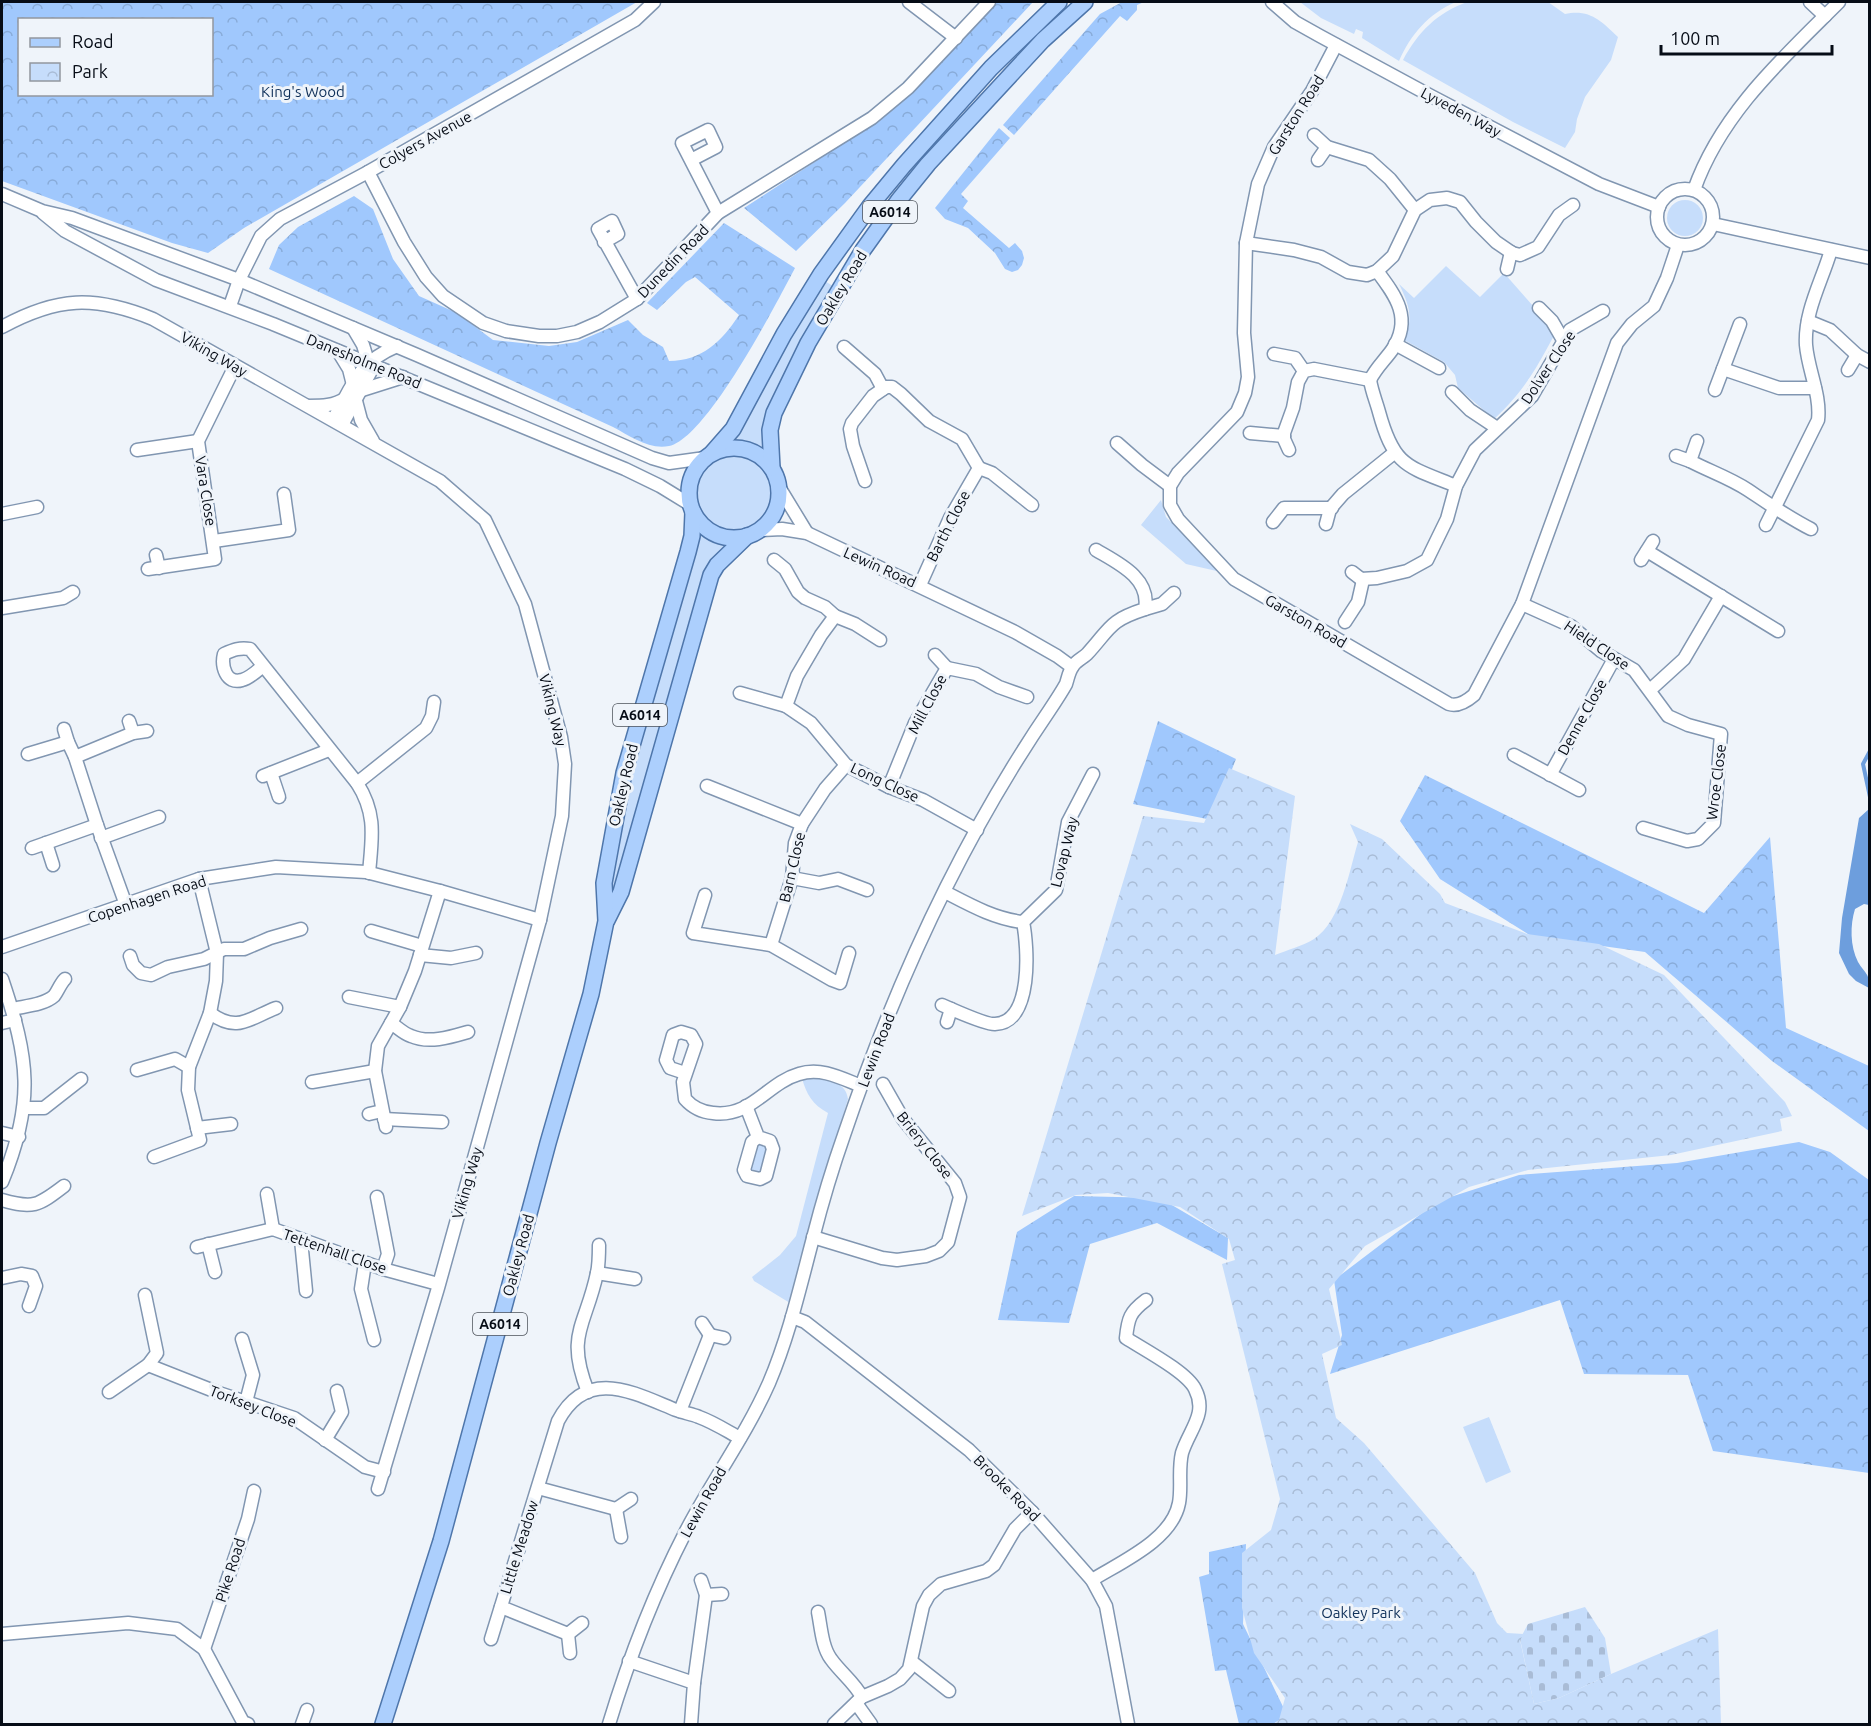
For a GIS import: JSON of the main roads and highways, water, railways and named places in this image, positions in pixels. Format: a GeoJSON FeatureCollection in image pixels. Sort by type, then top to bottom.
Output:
{"type":"FeatureCollection","features":[{"type":"Feature","properties":{"kind":"main road","name":"Oakley Road"},"geometry":{"type":"LineString","coordinates":[[708,456],[733,429],[784,334],[821,274],[870,206],[991,68],[1059,2]]}},
{"type":"Feature","properties":{"kind":"main road","name":"Oakley Road"},"geometry":{"type":"LineString","coordinates":[[772,468],[770,430],[774,413],[808,343],[863,250],[928,164],[1043,40],[1085,2]]}},
{"type":"Feature","properties":{"kind":"main road"},"geometry":{"type":"LineString","coordinates":[[725,448],[745,449],[763,458],[772,468],[779,487],[776,511],[769,521],[754,533],[735,538],[722,536],[705,527],[692,509],[689,493],[691,480],[696,468],[708,456],[725,448]]}},
{"type":"Feature","properties":{"kind":"main road","name":"Oakley Road"},"geometry":{"type":"LineString","coordinates":[[383,1725],[441,1541],[548,1143],[591,994],[606,921],[604,883],[624,773],[688,552],[692,536],[692,509]]}},
{"type":"Feature","properties":{"kind":"main road","name":"Oakley Road"},"geometry":{"type":"LineString","coordinates":[[606,921],[621,892],[711,575],[717,565],[754,533]]}},
{"type":"Feature","properties":{"kind":"waterway"},"geometry":{"type":"LineString","coordinates":[[1870,751],[1863,764],[1870,797]]}},
{"type":"Feature","properties":{"kind":"park label","name":"King's Wood"},"geometry":{"type":"Point","coordinates":[303,91]}},
{"type":"Feature","properties":{"kind":"park label","name":"Oakley Park"},"geometry":{"type":"Point","coordinates":[1361,1612]}}]}
